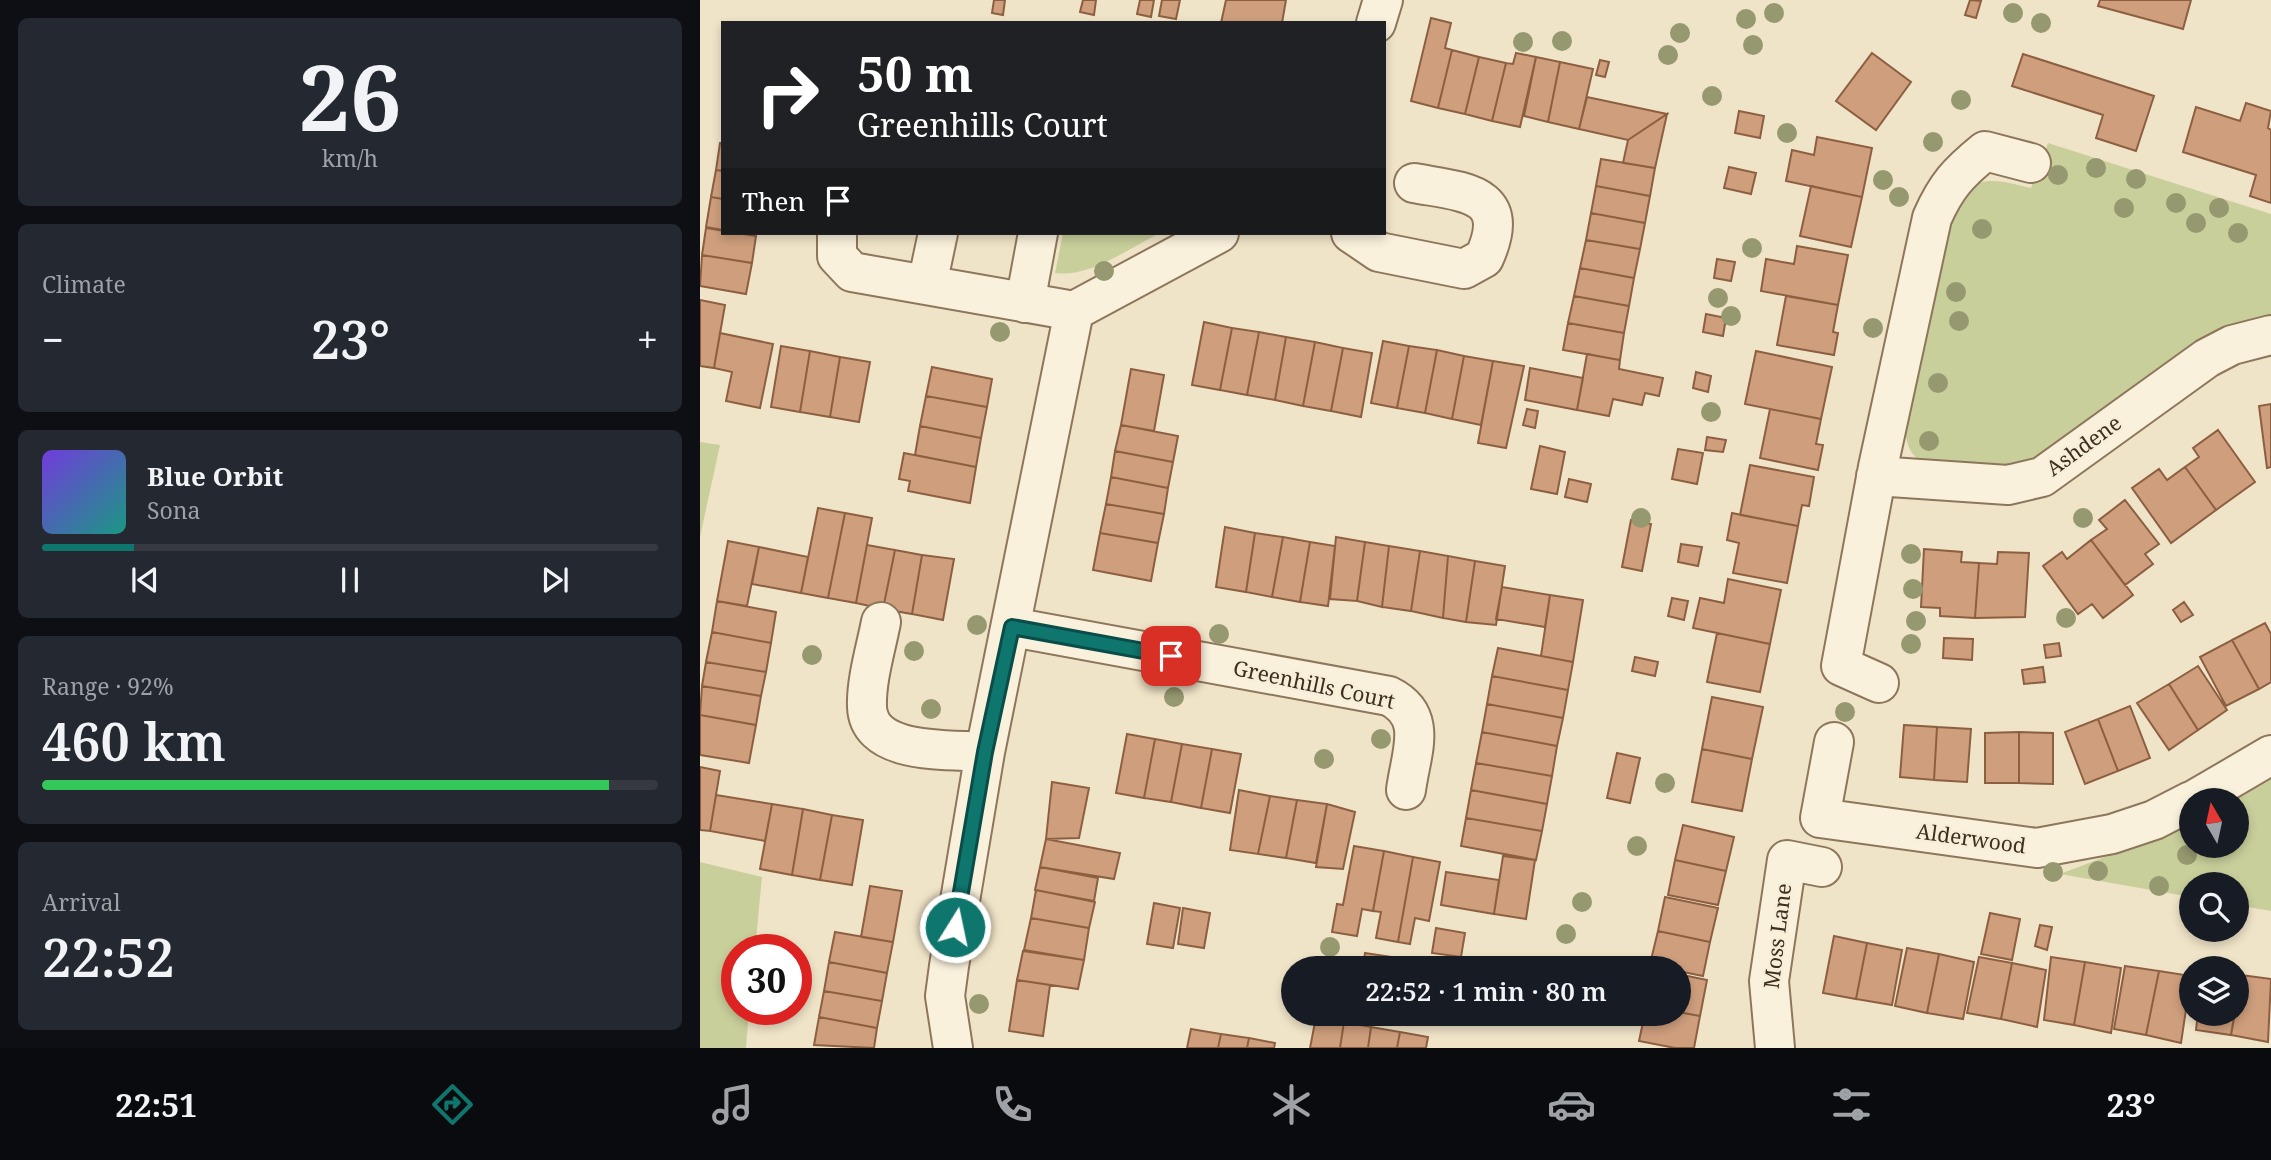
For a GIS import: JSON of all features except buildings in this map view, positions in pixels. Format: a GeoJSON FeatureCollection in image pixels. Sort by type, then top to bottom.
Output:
{"type":"FeatureCollection","features":[{"type":"Feature","properties":{"kind":"street"},"geometry":{"type":"LineString","coordinates":[[1377,21],[1382,0]]}},
{"type":"Feature","properties":{"kind":"street"},"geometry":{"type":"LineString","coordinates":[[1879,683],[1841,666],[1877,476],[1932,218],[1943,192],[1958,172],[1985,150],[2031,163]]}},
{"type":"Feature","properties":{"kind":"street"},"geometry":{"type":"LineString","coordinates":[[1354,235],[1369,247],[1391,255],[1464,269],[1484,258],[1494,222],[1491,210],[1484,201],[1472,194],[1414,183]]}},
{"type":"Feature","properties":{"kind":"street"},"geometry":{"type":"LineString","coordinates":[[837,235],[837,256],[852,272],[1074,311],[1215,235]]}},
{"type":"Feature","properties":{"kind":"street"},"geometry":{"type":"LineString","coordinates":[[927,285],[938,235]]}},
{"type":"Feature","properties":{"kind":"street"},"geometry":{"type":"LineString","coordinates":[[1025,303],[1038,235]]}},
{"type":"Feature","properties":{"kind":"street"},"geometry":{"type":"LineString","coordinates":[[953,1048],[945,996],[985,752],[1074,311]]}},
{"type":"Feature","properties":{"kind":"street","name":"Ashdene"},"geometry":{"type":"LineString","coordinates":[[1877,476],[2008,485],[2026,483],[2042,477],[2207,358],[2232,345],[2271,335]]}},
{"type":"Feature","properties":{"kind":"street"},"geometry":{"type":"LineString","coordinates":[[881,622],[867,708],[877,733],[892,743],[985,752]]}},
{"type":"Feature","properties":{"kind":"street","name":"Greenhills Court"},"geometry":{"type":"LineString","coordinates":[[1012,627],[1389,696],[1406,705],[1415,720],[1406,790]]}},
{"type":"Feature","properties":{"kind":"street","name":"Alderwood"},"geometry":{"type":"LineString","coordinates":[[1834,742],[1820,818],[2038,848],[2112,834],[2154,820],[2179,808]]}},
{"type":"Feature","properties":{"kind":"street","name":"Alderwood"},"geometry":{"type":"LineString","coordinates":[[2215,788],[2271,755]]}},
{"type":"Feature","properties":{"kind":"street","name":"Moss Lane"},"geometry":{"type":"LineString","coordinates":[[1775,1048],[1769,981],[1787,860],[1822,867]]}},
{"type":"Feature","properties":{"kind":"green space"},"geometry":{"type":"Polygon","coordinates":[[[2048,143],[2271,214],[2271,318],[2037,459],[2008,468],[1922,462],[1909,448],[1905,429],[1939,264],[1958,205],[1968,189],[1982,182],[1999,181],[2031,188],[2048,143]]]}},
{"type":"Feature","properties":{"kind":"green space"},"geometry":{"type":"Polygon","coordinates":[[[1063,235],[1156,235],[1122,254],[1082,271],[1055,273],[1063,235]]]}},
{"type":"Feature","properties":{"kind":"green space"},"geometry":{"type":"Polygon","coordinates":[[[700,442],[720,445],[700,537],[700,442]]]}},
{"type":"Feature","properties":{"kind":"green space"},"geometry":{"type":"Polygon","coordinates":[[[2271,773],[2271,911],[2249,907],[2249,872],[2179,872],[2179,895],[2060,874],[2179,829],[2179,858],[2249,858],[2248,788],[2271,773]]]}},
{"type":"Feature","properties":{"kind":"green space"},"geometry":{"type":"Polygon","coordinates":[[[700,862],[762,877],[757,934],[721,934],[721,1025],[748,1025],[746,1048],[700,1048],[700,862]]]}},
{"type":"Feature","properties":{"kind":"route"},"geometry":{"type":"LineString","coordinates":[[955,927],[985,752],[1012,627],[1171,656]]}}]}
